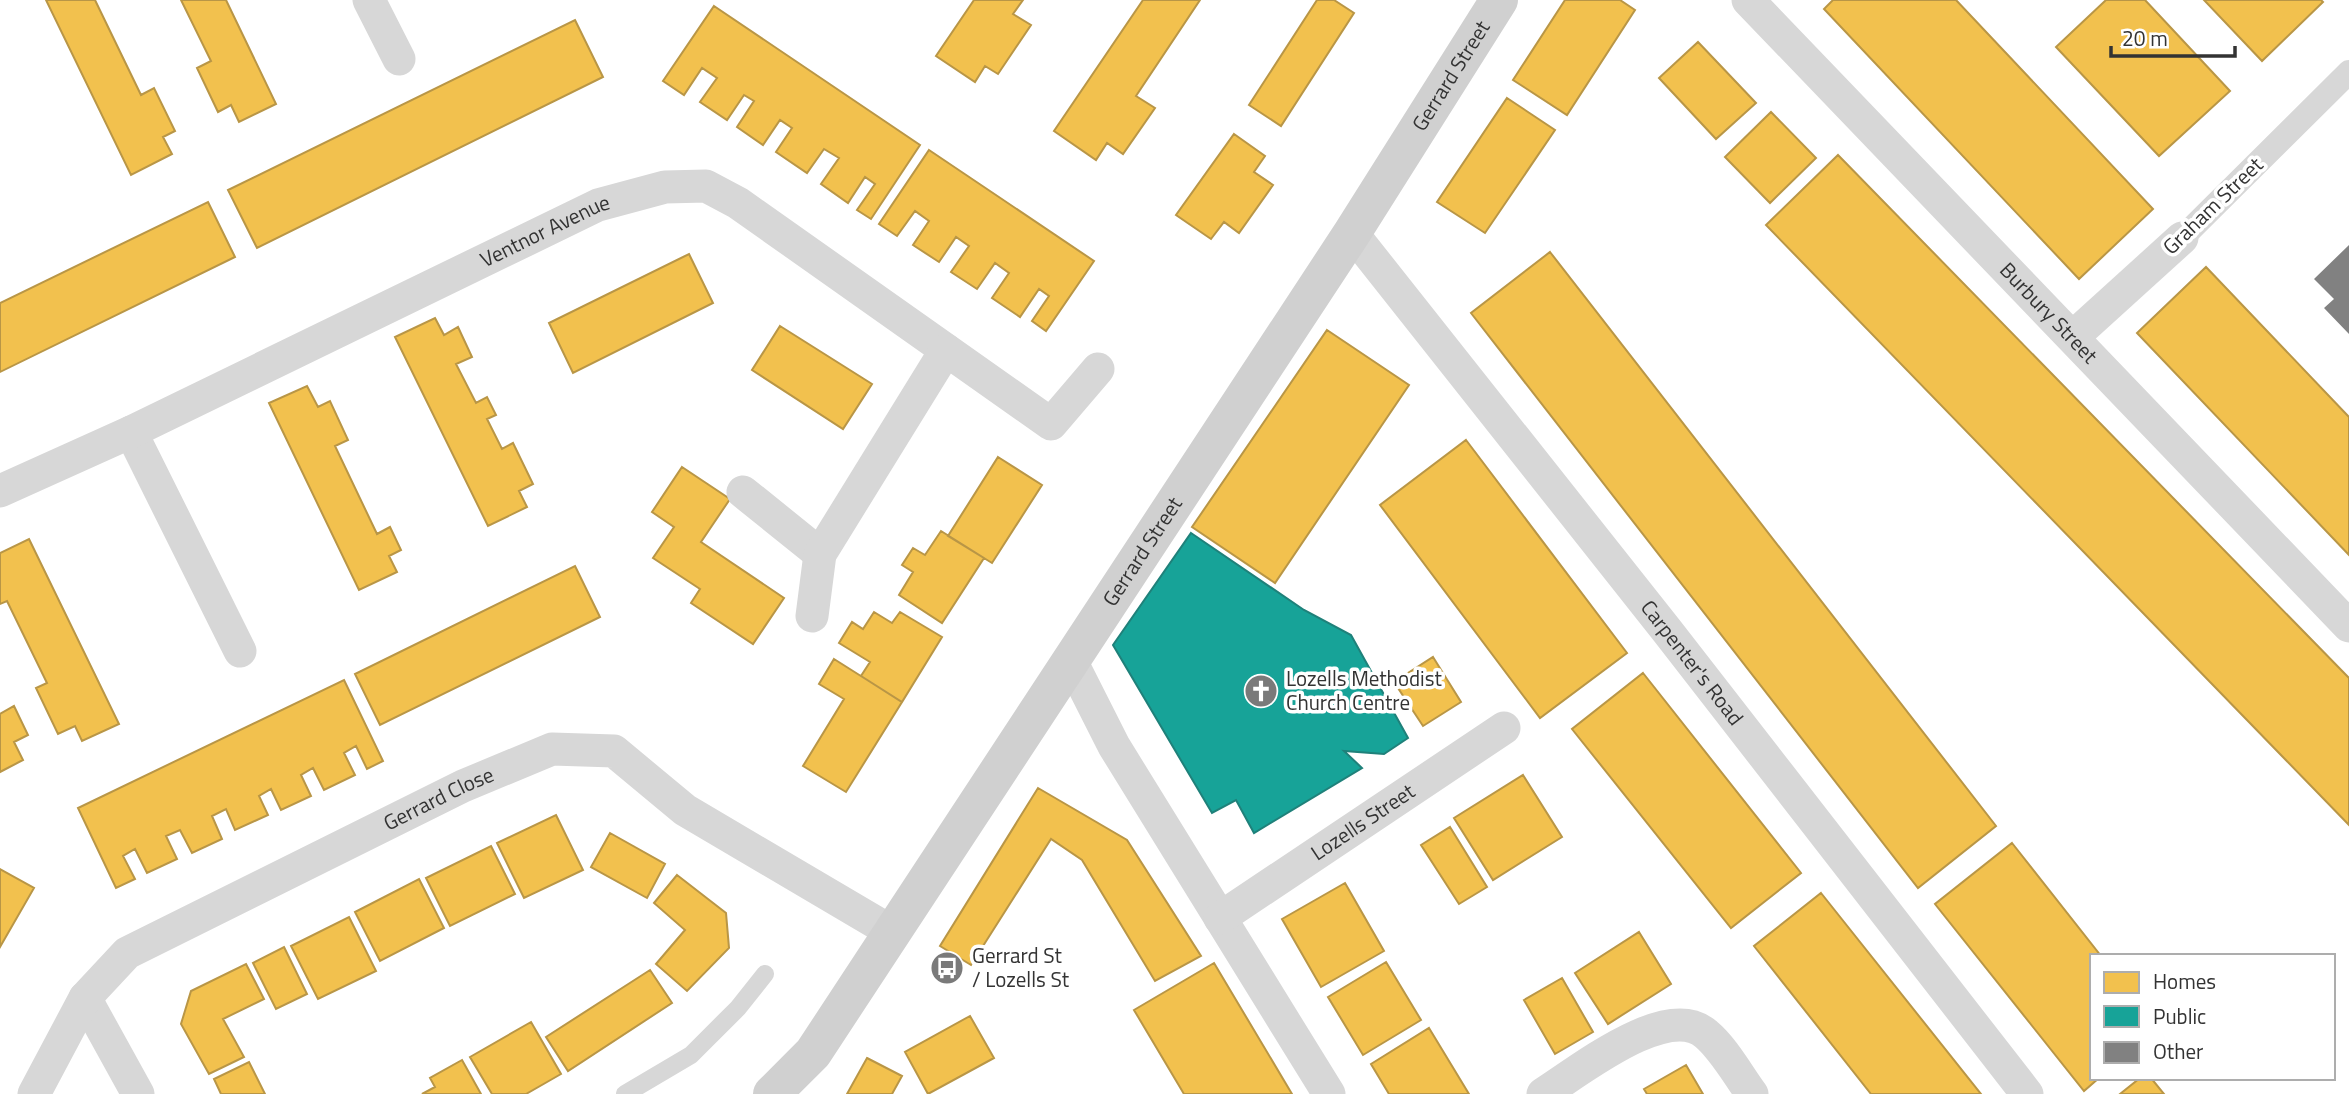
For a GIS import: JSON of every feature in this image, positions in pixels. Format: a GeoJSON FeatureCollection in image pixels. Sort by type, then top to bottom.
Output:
{"type":"FeatureCollection","features":[{"type":"Feature","properties":{"kind":"main road","name":"Gerrard Street"},"geometry":{"type":"LineString","coordinates":[[772,1094],[813,1053],[1352,233],[1499,0]]}},
{"type":"Feature","properties":{"kind":"street"},"geometry":{"type":"LineString","coordinates":[[369,0],[398,58]]}},
{"type":"Feature","properties":{"kind":"street","name":"Burbury Street"},"geometry":{"type":"LineString","coordinates":[[1748,0],[2349,626]]}},
{"type":"Feature","properties":{"kind":"street","name":"Graham Street"},"geometry":{"type":"LineString","coordinates":[[2074,337],[2182,238],[2349,72]]}},
{"type":"Feature","properties":{"kind":"street","name":"Ventnor Avenue"},"geometry":{"type":"LineString","coordinates":[[0,491],[131,432],[598,205],[665,187],[706,186],[738,203],[1051,424],[1098,369]]}},
{"type":"Feature","properties":{"kind":"street","name":"Carpenter's Road"},"geometry":{"type":"LineString","coordinates":[[1352,233],[1668,632],[2027,1094]]}},
{"type":"Feature","properties":{"kind":"street"},"geometry":{"type":"LineString","coordinates":[[812,616],[820,554],[946,350]]}},
{"type":"Feature","properties":{"kind":"street"},"geometry":{"type":"LineString","coordinates":[[131,432],[240,651]]}},
{"type":"Feature","properties":{"kind":"street"},"geometry":{"type":"LineString","coordinates":[[743,492],[820,554]]}},
{"type":"Feature","properties":{"kind":"street"},"geometry":{"type":"LineString","coordinates":[[1070,659],[1114,746],[1329,1094]]}},
{"type":"Feature","properties":{"kind":"street","name":"Lozells Street"},"geometry":{"type":"LineString","coordinates":[[1220,918],[1504,728]]}},
{"type":"Feature","properties":{"kind":"street","name":"Gerrard Close"},"geometry":{"type":"LineString","coordinates":[[34,1094],[85,998],[127,953],[463,786],[552,749],[614,751],[685,810],[892,932]]}},
{"type":"Feature","properties":{"kind":"street"},"geometry":{"type":"LineString","coordinates":[[85,998],[138,1094]]}},
{"type":"Feature","properties":{"kind":"street"},"geometry":{"type":"LineString","coordinates":[[1543,1094],[1649,1029],[1670,1024],[1689,1025],[1705,1033],[1752,1094]]}},
{"type":"Feature","properties":{"kind":"lane"},"geometry":{"type":"LineString","coordinates":[[625,1094],[691,1055],[738,1008],[765,974]]}},
{"type":"Feature","properties":{"kind":"building: Homes"},"geometry":{"type":"Polygon","coordinates":[[[46,0],[95,0],[141,95],[154,88],[175,131],[163,137],[172,154],[131,175],[46,0]]]}},
{"type":"Feature","properties":{"kind":"building: Homes"},"geometry":{"type":"Polygon","coordinates":[[[181,0],[226,0],[276,104],[239,122],[231,105],[218,112],[197,68],[211,61],[181,0]]]}},
{"type":"Feature","properties":{"kind":"building: Homes"},"geometry":{"type":"Polygon","coordinates":[[[974,0],[1023,0],[1013,14],[1031,25],[998,74],[985,66],[975,82],[936,56],[974,0]]]}},
{"type":"Feature","properties":{"kind":"building: Homes"},"geometry":{"type":"Polygon","coordinates":[[[1143,0],[1200,0],[1136,96],[1155,108],[1123,154],[1107,143],[1096,160],[1054,131],[1143,0]]]}},
{"type":"Feature","properties":{"kind":"building: Homes"},"geometry":{"type":"Polygon","coordinates":[[[1317,0],[1334,0],[1354,13],[1281,126],[1249,105],[1317,0]]]}},
{"type":"Feature","properties":{"kind":"building: Homes"},"geometry":{"type":"Polygon","coordinates":[[[1565,0],[1620,0],[1635,10],[1567,115],[1513,80],[1565,0]]]}},
{"type":"Feature","properties":{"kind":"building: Homes"},"geometry":{"type":"Polygon","coordinates":[[[1833,0],[1956,0],[2153,209],[2079,279],[1824,9],[1833,0]]]}},
{"type":"Feature","properties":{"kind":"building: Homes"},"geometry":{"type":"Polygon","coordinates":[[[2106,0],[2145,0],[2230,91],[2159,156],[2056,47],[2106,0]]]}},
{"type":"Feature","properties":{"kind":"building: Homes"},"geometry":{"type":"Polygon","coordinates":[[[2204,0],[2321,0],[2323,2],[2262,61],[2204,0]]]}},
{"type":"Feature","properties":{"kind":"building: Homes"},"geometry":{"type":"Polygon","coordinates":[[[714,6],[920,145],[871,219],[857,210],[875,184],[865,177],[848,203],[821,184],[839,158],[824,149],[807,173],[776,152],[792,128],[780,120],[763,145],[737,127],[754,101],[744,95],[727,120],[700,102],[717,78],[702,68],[684,95],[663,81],[714,6]]]}},
{"type":"Feature","properties":{"kind":"building: Homes"},"geometry":{"type":"Polygon","coordinates":[[[575,20],[603,77],[257,248],[228,190],[575,20]]]}},
{"type":"Feature","properties":{"kind":"building: Homes"},"geometry":{"type":"Polygon","coordinates":[[[1698,42],[1756,103],[1716,139],[1659,78],[1698,42]]]}},
{"type":"Feature","properties":{"kind":"building: Homes"},"geometry":{"type":"Polygon","coordinates":[[[1507,98],[1555,130],[1485,233],[1437,202],[1507,98]]]}},
{"type":"Feature","properties":{"kind":"building: Homes"},"geometry":{"type":"Polygon","coordinates":[[[1771,112],[1816,158],[1770,203],[1725,157],[1771,112]]]}},
{"type":"Feature","properties":{"kind":"building: Homes"},"geometry":{"type":"Polygon","coordinates":[[[1234,134],[1265,156],[1254,172],[1273,185],[1239,233],[1224,222],[1211,239],[1176,215],[1234,134]]]}},
{"type":"Feature","properties":{"kind":"building: Homes"},"geometry":{"type":"Polygon","coordinates":[[[929,150],[1094,261],[1046,331],[1032,321],[1049,296],[1039,289],[1020,317],[992,298],[1009,273],[995,263],[977,289],[951,272],[969,246],[956,237],[939,262],[913,245],[929,221],[915,211],[897,236],[879,224],[929,150]]]}},
{"type":"Feature","properties":{"kind":"building: Homes"},"geometry":{"type":"Polygon","coordinates":[[[1838,155],[2349,678],[2349,825],[1766,225],[1838,155]]]}},
{"type":"Feature","properties":{"kind":"building: Homes"},"geometry":{"type":"Polygon","coordinates":[[[208,202],[235,257],[0,372],[0,303],[208,202]]]}},
{"type":"Feature","properties":{"kind":"building: Homes"},"geometry":{"type":"Polygon","coordinates":[[[1550,252],[1996,826],[1918,888],[1471,313],[1550,252]]]}},
{"type":"Feature","properties":{"kind":"building: Homes"},"geometry":{"type":"Polygon","coordinates":[[[689,254],[713,303],[573,373],[549,323],[689,254]]]}},
{"type":"Feature","properties":{"kind":"building: Homes"},"geometry":{"type":"Polygon","coordinates":[[[2206,267],[2349,417],[2349,555],[2137,333],[2206,267]]]}},
{"type":"Feature","properties":{"kind":"building: Homes"},"geometry":{"type":"Polygon","coordinates":[[[435,318],[444,335],[458,327],[472,357],[456,364],[476,403],[487,397],[496,415],[487,419],[502,449],[513,443],[533,484],[519,491],[527,507],[488,526],[395,337],[435,318]]]}},
{"type":"Feature","properties":{"kind":"building: Homes"},"geometry":{"type":"Polygon","coordinates":[[[780,326],[872,384],[843,429],[752,370],[780,326]]]}},
{"type":"Feature","properties":{"kind":"building: Homes"},"geometry":{"type":"Polygon","coordinates":[[[1327,330],[1409,385],[1275,583],[1192,527],[1327,330]]]}},
{"type":"Feature","properties":{"kind":"building: Homes"},"geometry":{"type":"Polygon","coordinates":[[[307,386],[318,407],[330,401],[348,440],[335,446],[377,534],[390,527],[401,550],[389,556],[397,572],[359,590],[269,403],[307,386]]]}},
{"type":"Feature","properties":{"kind":"building: Homes"},"geometry":{"type":"Polygon","coordinates":[[[1466,440],[1627,653],[1540,718],[1380,505],[1466,440]]]}},
{"type":"Feature","properties":{"kind":"building: Homes"},"geometry":{"type":"Polygon","coordinates":[[[998,457],[1042,485],[992,563],[948,536],[998,457]]]}},
{"type":"Feature","properties":{"kind":"building: Homes"},"geometry":{"type":"Polygon","coordinates":[[[682,467],[730,499],[701,542],[784,598],[753,644],[691,603],[700,589],[653,558],[674,527],[652,512],[682,467]]]}},
{"type":"Feature","properties":{"kind":"building: Homes"},"geometry":{"type":"Polygon","coordinates":[[[941,531],[984,558],[942,623],[899,595],[913,572],[902,565],[913,548],[925,555],[941,531]]]}},
{"type":"Feature","properties":{"kind":"building: Homes"},"geometry":{"type":"Polygon","coordinates":[[[29,539],[119,724],[82,741],[75,726],[58,734],[36,688],[47,683],[7,601],[0,604],[0,553],[29,539]]]}},
{"type":"Feature","properties":{"kind":"building: Homes"},"geometry":{"type":"Polygon","coordinates":[[[575,566],[600,617],[380,725],[355,674],[575,566]]]}},
{"type":"Feature","properties":{"kind":"building: Homes"},"geometry":{"type":"Polygon","coordinates":[[[874,612],[892,623],[900,612],[942,637],[902,702],[861,676],[870,662],[839,643],[852,622],[863,629],[874,612]]]}},
{"type":"Feature","properties":{"kind":"building: Homes"},"geometry":{"type":"Polygon","coordinates":[[[1433,657],[1461,702],[1423,726],[1394,682],[1433,657]]]}},
{"type":"Feature","properties":{"kind":"building: Homes"},"geometry":{"type":"Polygon","coordinates":[[[834,659],[902,702],[846,792],[803,766],[844,699],[819,684],[834,659]]]}},
{"type":"Feature","properties":{"kind":"building: Homes"},"geometry":{"type":"Polygon","coordinates":[[[1643,673],[1801,873],[1731,928],[1572,729],[1643,673]]]}},
{"type":"Feature","properties":{"kind":"building: Homes"},"geometry":{"type":"Polygon","coordinates":[[[344,680],[383,761],[367,769],[356,746],[344,753],[355,775],[324,790],[313,768],[301,775],[311,796],[281,810],[271,789],[259,796],[268,815],[235,830],[226,809],[212,816],[222,839],[192,853],[180,830],[166,836],[177,859],[147,873],[135,849],[123,856],[135,879],[116,888],[78,808],[344,680]]]}},
{"type":"Feature","properties":{"kind":"building: Homes"},"geometry":{"type":"Polygon","coordinates":[[[14,706],[28,735],[14,742],[23,760],[0,772],[0,714],[14,706]]]}},
{"type":"Feature","properties":{"kind":"building: Homes"},"geometry":{"type":"Polygon","coordinates":[[[1523,775],[1562,837],[1493,880],[1454,818],[1523,775]]]}},
{"type":"Feature","properties":{"kind":"building: Homes"},"geometry":{"type":"Polygon","coordinates":[[[1038,788],[1127,840],[1201,956],[1155,981],[1082,860],[1051,839],[971,965],[940,946],[1038,788]]]}},
{"type":"Feature","properties":{"kind":"building: Homes"},"geometry":{"type":"Polygon","coordinates":[[[556,815],[583,870],[524,898],[497,843],[556,815]]]}},
{"type":"Feature","properties":{"kind":"building: Homes"},"geometry":{"type":"Polygon","coordinates":[[[1450,827],[1487,887],[1459,904],[1421,845],[1450,827]]]}},
{"type":"Feature","properties":{"kind":"building: Homes"},"geometry":{"type":"Polygon","coordinates":[[[610,833],[665,864],[647,898],[591,867],[610,833]]]}},
{"type":"Feature","properties":{"kind":"building: Homes"},"geometry":{"type":"Polygon","coordinates":[[[2012,843],[2099,954],[2090,954],[2090,1080],[2097,1080],[2084,1091],[1935,904],[2012,843]]]}},
{"type":"Feature","properties":{"kind":"building: Homes"},"geometry":{"type":"Polygon","coordinates":[[[491,846],[515,894],[450,926],[426,878],[491,846]]]}},
{"type":"Feature","properties":{"kind":"building: Homes"},"geometry":{"type":"Polygon","coordinates":[[[0,869],[34,888],[0,947],[0,869]]]}},
{"type":"Feature","properties":{"kind":"building: Homes"},"geometry":{"type":"Polygon","coordinates":[[[677,875],[726,913],[729,948],[687,991],[656,964],[685,930],[654,903],[677,875]]]}},
{"type":"Feature","properties":{"kind":"building: Homes"},"geometry":{"type":"Polygon","coordinates":[[[419,879],[444,928],[380,961],[355,912],[419,879]]]}},
{"type":"Feature","properties":{"kind":"building: Homes"},"geometry":{"type":"Polygon","coordinates":[[[1345,883],[1384,951],[1321,987],[1282,919],[1345,883]]]}},
{"type":"Feature","properties":{"kind":"building: Homes"},"geometry":{"type":"Polygon","coordinates":[[[1821,893],[1981,1094],[1871,1094],[1754,946],[1821,893]]]}},
{"type":"Feature","properties":{"kind":"building: Homes"},"geometry":{"type":"Polygon","coordinates":[[[349,917],[376,971],[318,999],[291,946],[349,917]]]}},
{"type":"Feature","properties":{"kind":"building: Homes"},"geometry":{"type":"Polygon","coordinates":[[[1639,932],[1671,984],[1608,1024],[1575,973],[1639,932]]]}},
{"type":"Feature","properties":{"kind":"building: Homes"},"geometry":{"type":"Polygon","coordinates":[[[284,947],[307,994],[276,1009],[253,963],[284,947]]]}},
{"type":"Feature","properties":{"kind":"building: Homes"},"geometry":{"type":"Polygon","coordinates":[[[1386,962],[1421,1020],[1363,1055],[1328,997],[1386,962]]]}},
{"type":"Feature","properties":{"kind":"building: Homes"},"geometry":{"type":"Polygon","coordinates":[[[1214,963],[1292,1094],[1184,1094],[1134,1010],[1214,963]]]}},
{"type":"Feature","properties":{"kind":"building: Homes"},"geometry":{"type":"Polygon","coordinates":[[[246,964],[264,999],[223,1019],[244,1057],[209,1074],[181,1024],[191,991],[246,964]]]}},
{"type":"Feature","properties":{"kind":"building: Homes"},"geometry":{"type":"Polygon","coordinates":[[[650,970],[672,1003],[568,1071],[546,1037],[650,970]]]}},
{"type":"Feature","properties":{"kind":"building: Homes"},"geometry":{"type":"Polygon","coordinates":[[[1562,978],[1593,1032],[1555,1054],[1524,1000],[1562,978]]]}},
{"type":"Feature","properties":{"kind":"building: Homes"},"geometry":{"type":"Polygon","coordinates":[[[970,1016],[994,1058],[928,1094],[905,1052],[970,1016]]]}},
{"type":"Feature","properties":{"kind":"building: Homes"},"geometry":{"type":"Polygon","coordinates":[[[531,1022],[561,1074],[526,1094],[492,1094],[470,1057],[531,1022]]]}},
{"type":"Feature","properties":{"kind":"building: Homes"},"geometry":{"type":"Polygon","coordinates":[[[1429,1028],[1469,1094],[1389,1094],[1371,1064],[1429,1028]]]}},
{"type":"Feature","properties":{"kind":"building: Homes"},"geometry":{"type":"Polygon","coordinates":[[[867,1058],[902,1076],[892,1094],[847,1094],[867,1058]]]}},
{"type":"Feature","properties":{"kind":"building: Homes"},"geometry":{"type":"Polygon","coordinates":[[[462,1060],[481,1094],[422,1094],[435,1087],[430,1078],[462,1060]]]}},
{"type":"Feature","properties":{"kind":"building: Homes"},"geometry":{"type":"Polygon","coordinates":[[[249,1062],[265,1094],[221,1094],[214,1079],[249,1062]]]}},
{"type":"Feature","properties":{"kind":"building: Homes"},"geometry":{"type":"Polygon","coordinates":[[[1686,1065],[1703,1094],[1647,1094],[1644,1089],[1686,1065]]]}},
{"type":"Feature","properties":{"kind":"building: Homes"},"geometry":{"type":"Polygon","coordinates":[[[2138,1080],[2153,1080],[2164,1094],[2120,1094],[2138,1080]]]}},
{"type":"Feature","properties":{"kind":"building: Public","name":"Lozells Methodist Church Centre"},"geometry":{"type":"Polygon","coordinates":[[[1191,533],[1304,610],[1351,635],[1408,738],[1384,754],[1344,751],[1362,768],[1254,833],[1236,800],[1212,813],[1113,645],[1191,533]]]}},
{"type":"Feature","properties":{"kind":"building: Other"},"geometry":{"type":"Polygon","coordinates":[[[2349,245],[2349,334],[2324,308],[2334,299],[2314,279],[2349,245]]]}},
{"type":"Feature","properties":{"kind":"place","name":"Lozells Methodist Church Centre"},"geometry":{"type":"Point","coordinates":[1261,691]}},
{"type":"Feature","properties":{"kind":"place","name":"Gerrard St / Lozells St"},"geometry":{"type":"Point","coordinates":[947,968]}}]}
